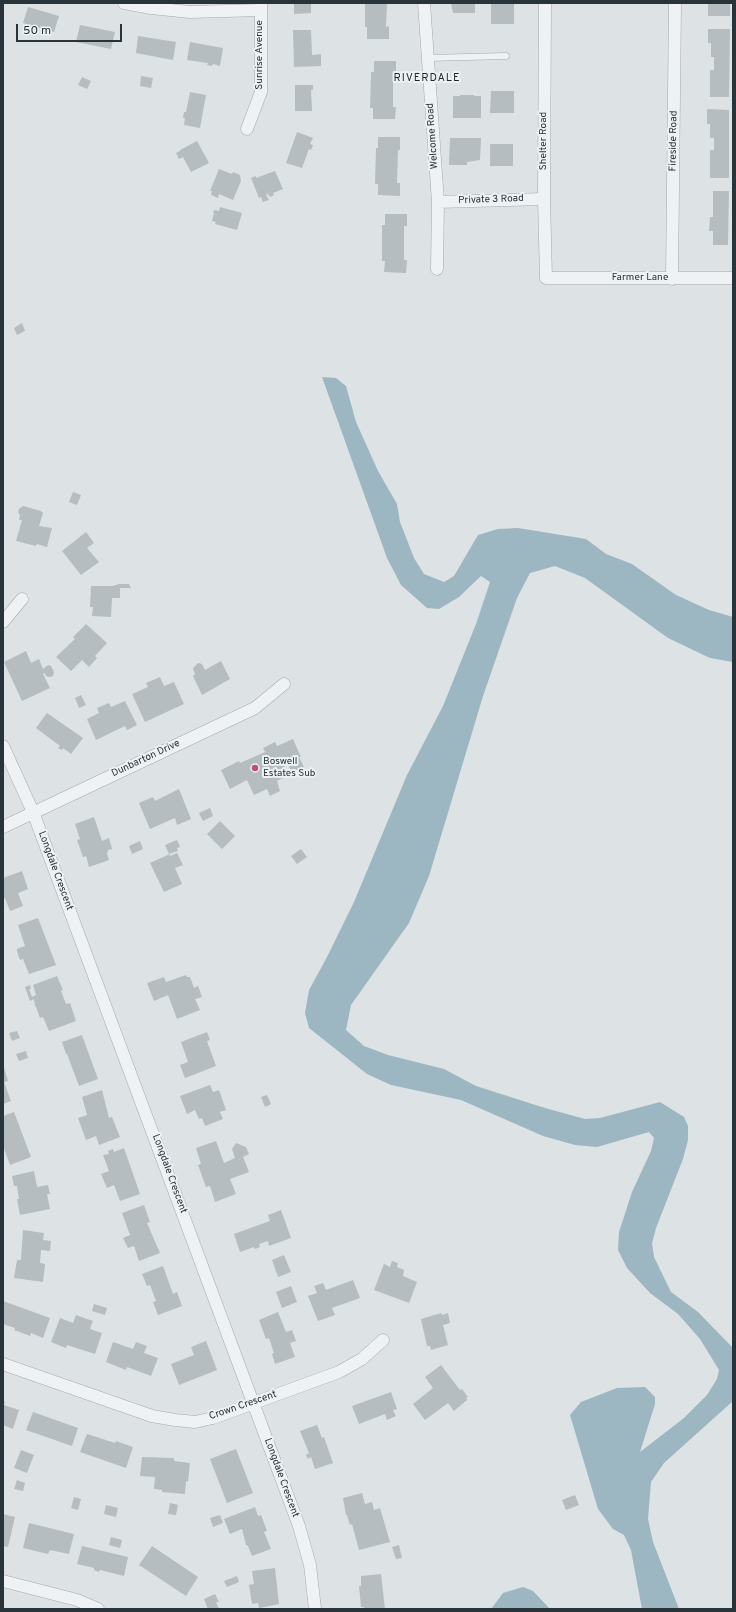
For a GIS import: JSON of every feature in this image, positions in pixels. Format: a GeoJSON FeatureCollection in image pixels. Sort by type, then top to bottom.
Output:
{"type":"FeatureCollection","features":[{"type":"Feature","properties":{"kind":"street"},"geometry":{"type":"LineString","coordinates":[[124,3],[151,8],[190,12],[261,6]]}},
{"type":"Feature","properties":{"kind":"street","name":"Welcome Road"},"geometry":{"type":"LineString","coordinates":[[424,3],[438,202],[437,268]]}},
{"type":"Feature","properties":{"kind":"street","name":"Shelter Road"},"geometry":{"type":"LineString","coordinates":[[545,3],[544,199],[546,278]]}},
{"type":"Feature","properties":{"kind":"street","name":"Fireside Road"},"geometry":{"type":"LineString","coordinates":[[672,278],[675,3]]}},
{"type":"Feature","properties":{"kind":"street","name":"Sunrise Avenue"},"geometry":{"type":"LineString","coordinates":[[247,129],[261,92],[261,6]]}},
{"type":"Feature","properties":{"kind":"street","name":"Private 3 Road"},"geometry":{"type":"LineString","coordinates":[[438,202],[544,199]]}},
{"type":"Feature","properties":{"kind":"street","name":"Farmer Lane"},"geometry":{"type":"LineString","coordinates":[[546,278],[733,278]]}},
{"type":"Feature","properties":{"kind":"street"},"geometry":{"type":"LineString","coordinates":[[3,622],[22,599]]}},
{"type":"Feature","properties":{"kind":"street","name":"Dunbarton Drive"},"geometry":{"type":"LineString","coordinates":[[3,827],[255,708],[284,684]]}},
{"type":"Feature","properties":{"kind":"street","name":"Longdale Crescent"},"geometry":{"type":"LineString","coordinates":[[3,746],[34,812],[299,1526],[310,1565],[315,1609]]}},
{"type":"Feature","properties":{"kind":"street","name":"Crown Crescent"},"geometry":{"type":"LineString","coordinates":[[3,1364],[152,1416],[194,1422],[213,1418],[339,1372],[362,1359],[383,1340]]}},
{"type":"Feature","properties":{"kind":"street"},"geometry":{"type":"LineString","coordinates":[[3,1581],[78,1600],[98,1609]]}},
{"type":"Feature","properties":{"kind":"lane"},"geometry":{"type":"LineString","coordinates":[[428,58],[506,56]]}},
{"type":"Feature","properties":{"kind":"water"},"geometry":{"type":"Polygon","coordinates":[[[322,377],[336,378],[346,386],[356,422],[378,471],[397,504],[400,522],[414,558],[424,574],[444,582],[454,576],[478,535],[498,529],[518,528],[586,539],[606,554],[632,564],[676,595],[709,610],[733,617],[733,662],[710,658],[668,638],[585,578],[555,566],[530,573],[517,598],[483,696],[429,876],[409,923],[351,1005],[346,1030],[364,1046],[388,1055],[444,1069],[476,1086],[585,1119],[600,1118],[660,1102],[684,1117],[688,1126],[688,1140],[683,1159],[656,1228],[652,1243],[654,1257],[671,1292],[698,1312],[733,1348],[733,1401],[664,1463],[651,1482],[648,1519],[653,1542],[679,1609],[642,1609],[631,1550],[624,1535],[613,1529],[598,1509],[570,1415],[581,1402],[617,1388],[645,1387],[655,1397],[655,1404],[640,1452],[684,1418],[707,1395],[717,1379],[719,1370],[700,1339],[678,1314],[650,1293],[627,1268],[618,1250],[619,1232],[632,1192],[651,1151],[654,1138],[649,1132],[597,1147],[575,1145],[543,1136],[461,1100],[391,1085],[367,1074],[309,1028],[305,1013],[309,990],[354,902],[407,775],[443,706],[476,624],[490,582],[481,576],[459,597],[439,609],[427,608],[401,585],[387,558],[322,377]]]}},
{"type":"Feature","properties":{"kind":"water"},"geometry":{"type":"Polygon","coordinates":[[[523,1587],[533,1591],[550,1609],[491,1609],[503,1593],[523,1587]]]}},
{"type":"Feature","properties":{"kind":"building"},"geometry":{"type":"Polygon","coordinates":[[[294,3],[311,3],[311,13],[294,14],[294,3]]]}},
{"type":"Feature","properties":{"kind":"building"},"geometry":{"type":"Polygon","coordinates":[[[365,3],[387,3],[386,27],[389,26],[389,39],[367,39],[367,27],[365,27],[365,3]]]}},
{"type":"Feature","properties":{"kind":"building"},"geometry":{"type":"Polygon","coordinates":[[[451,3],[475,3],[475,13],[453,13],[451,3]]]}},
{"type":"Feature","properties":{"kind":"building"},"geometry":{"type":"Polygon","coordinates":[[[491,3],[514,3],[514,24],[491,24],[491,3]]]}},
{"type":"Feature","properties":{"kind":"building"},"geometry":{"type":"Polygon","coordinates":[[[708,3],[730,3],[730,16],[708,16],[708,3]]]}},
{"type":"Feature","properties":{"kind":"building"},"geometry":{"type":"Polygon","coordinates":[[[28,7],[59,16],[54,32],[23,23],[28,7]]]}},
{"type":"Feature","properties":{"kind":"building"},"geometry":{"type":"Polygon","coordinates":[[[80,25],[115,32],[111,49],[76,42],[80,25]]]}},
{"type":"Feature","properties":{"kind":"building"},"geometry":{"type":"Polygon","coordinates":[[[708,29],[730,29],[729,97],[710,97],[710,70],[714,70],[714,57],[711,57],[711,43],[708,43],[708,29]]]}},
{"type":"Feature","properties":{"kind":"building"},"geometry":{"type":"Polygon","coordinates":[[[293,30],[311,30],[312,55],[321,54],[321,66],[294,67],[293,30]]]}},
{"type":"Feature","properties":{"kind":"building"},"geometry":{"type":"Polygon","coordinates":[[[138,36],[176,42],[173,60],[136,53],[138,36]]]}},
{"type":"Feature","properties":{"kind":"building"},"geometry":{"type":"Polygon","coordinates":[[[190,42],[223,48],[220,66],[213,64],[212,66],[207,65],[208,63],[187,60],[190,42]]]}},
{"type":"Feature","properties":{"kind":"building"},"geometry":{"type":"Polygon","coordinates":[[[374,61],[396,61],[396,73],[393,73],[393,107],[396,107],[395,119],[373,119],[373,108],[370,108],[371,72],[374,72],[374,61]]]}},
{"type":"Feature","properties":{"kind":"building"},"geometry":{"type":"Polygon","coordinates":[[[141,76],[153,78],[151,88],[140,86],[141,76]]]}},
{"type":"Feature","properties":{"kind":"building"},"geometry":{"type":"Polygon","coordinates":[[[82,77],[91,81],[87,89],[78,85],[82,77]]]}},
{"type":"Feature","properties":{"kind":"building"},"geometry":{"type":"Polygon","coordinates":[[[295,85],[313,85],[313,90],[311,90],[312,111],[295,111],[295,85]]]}},
{"type":"Feature","properties":{"kind":"building"},"geometry":{"type":"Polygon","coordinates":[[[491,91],[514,91],[514,113],[490,113],[491,91]]]}},
{"type":"Feature","properties":{"kind":"building"},"geometry":{"type":"Polygon","coordinates":[[[190,92],[206,95],[200,128],[184,125],[184,112],[186,112],[190,92]]]}},
{"type":"Feature","properties":{"kind":"building"},"geometry":{"type":"Polygon","coordinates":[[[453,96],[481,96],[481,118],[453,118],[453,96]]]}},
{"type":"Feature","properties":{"kind":"building"},"geometry":{"type":"Polygon","coordinates":[[[707,109],[729,110],[729,178],[710,178],[710,150],[714,150],[714,138],[710,138],[710,124],[707,124],[707,109]]]}},
{"type":"Feature","properties":{"kind":"building"},"geometry":{"type":"Polygon","coordinates":[[[297,132],[313,138],[310,144],[313,145],[311,150],[309,149],[302,168],[286,163],[297,132]]]}},
{"type":"Feature","properties":{"kind":"building"},"geometry":{"type":"Polygon","coordinates":[[[378,137],[400,137],[397,183],[400,183],[400,196],[378,195],[378,184],[375,184],[376,148],[378,148],[378,137]]]}},
{"type":"Feature","properties":{"kind":"building"},"geometry":{"type":"Polygon","coordinates":[[[450,138],[481,138],[480,160],[467,162],[467,165],[449,165],[450,138]]]}},
{"type":"Feature","properties":{"kind":"building"},"geometry":{"type":"Polygon","coordinates":[[[197,141],[209,163],[191,172],[183,157],[179,159],[176,153],[197,141]]]}},
{"type":"Feature","properties":{"kind":"building"},"geometry":{"type":"Polygon","coordinates":[[[490,144],[513,144],[513,166],[490,166],[490,144]]]}},
{"type":"Feature","properties":{"kind":"building"},"geometry":{"type":"Polygon","coordinates":[[[219,169],[232,174],[233,172],[240,175],[241,181],[233,200],[219,194],[218,198],[211,195],[212,191],[210,191],[219,169]]]}},
{"type":"Feature","properties":{"kind":"building"},"geometry":{"type":"Polygon","coordinates":[[[275,171],[283,189],[273,193],[274,195],[270,197],[268,194],[266,195],[269,200],[263,202],[261,197],[259,198],[251,178],[256,176],[256,178],[275,171]]]}},
{"type":"Feature","properties":{"kind":"building"},"geometry":{"type":"Polygon","coordinates":[[[713,191],[729,191],[728,245],[713,245],[713,231],[709,231],[710,217],[713,217],[713,191]]]}},
{"type":"Feature","properties":{"kind":"building"},"geometry":{"type":"Polygon","coordinates":[[[220,207],[242,213],[237,230],[215,224],[216,222],[212,221],[214,210],[219,211],[220,207]]]}},
{"type":"Feature","properties":{"kind":"building"},"geometry":{"type":"Polygon","coordinates":[[[385,214],[407,214],[407,226],[404,226],[404,260],[407,260],[406,273],[384,272],[385,261],[382,261],[382,225],[385,225],[385,214]]]}},
{"type":"Feature","properties":{"kind":"building"},"geometry":{"type":"Polygon","coordinates":[[[22,323],[25,331],[17,335],[14,328],[22,323]]]}},
{"type":"Feature","properties":{"kind":"building"},"geometry":{"type":"Polygon","coordinates":[[[73,492],[81,495],[77,505],[69,502],[73,492]]]}},
{"type":"Feature","properties":{"kind":"building"},"geometry":{"type":"Polygon","coordinates":[[[23,506],[41,511],[43,513],[39,526],[52,528],[47,547],[16,541],[22,520],[19,520],[20,515],[18,512],[23,506]]]}},
{"type":"Feature","properties":{"kind":"building"},"geometry":{"type":"Polygon","coordinates":[[[86,532],[94,543],[87,548],[99,562],[81,575],[62,551],[86,532]]]}},
{"type":"Feature","properties":{"kind":"building"},"geometry":{"type":"Polygon","coordinates":[[[119,584],[129,584],[131,588],[120,588],[120,598],[112,598],[111,617],[92,616],[93,607],[90,607],[91,586],[113,586],[119,584]]]}},
{"type":"Feature","properties":{"kind":"building"},"geometry":{"type":"Polygon","coordinates":[[[86,624],[107,643],[95,656],[97,658],[89,667],[82,660],[71,671],[56,657],[75,639],[73,637],[86,624]]]}},
{"type":"Feature","properties":{"kind":"building"},"geometry":{"type":"Polygon","coordinates":[[[26,651],[31,663],[39,659],[43,669],[48,665],[51,666],[54,672],[53,676],[49,677],[46,676],[45,673],[43,674],[50,688],[22,701],[4,662],[26,651]]]}},
{"type":"Feature","properties":{"kind":"building"},"geometry":{"type":"Polygon","coordinates":[[[221,661],[230,679],[202,695],[193,676],[195,674],[193,668],[198,663],[202,664],[205,670],[221,661]]]}},
{"type":"Feature","properties":{"kind":"building"},"geometry":{"type":"Polygon","coordinates":[[[160,677],[164,686],[174,682],[184,704],[145,722],[132,694],[148,687],[146,683],[160,677]]]}},
{"type":"Feature","properties":{"kind":"building"},"geometry":{"type":"Polygon","coordinates":[[[81,695],[86,705],[79,708],[75,698],[81,695]]]}},
{"type":"Feature","properties":{"kind":"building"},"geometry":{"type":"Polygon","coordinates":[[[125,701],[137,725],[127,730],[125,726],[96,740],[87,719],[99,713],[97,708],[109,703],[111,707],[125,701]]]}},
{"type":"Feature","properties":{"kind":"building"},"geometry":{"type":"Polygon","coordinates":[[[47,713],[83,738],[71,754],[63,748],[62,750],[58,748],[60,746],[36,728],[47,713]]]}},
{"type":"Feature","properties":{"kind":"building","name":"Boswell Estates Sub"},"geometry":{"type":"Polygon","coordinates":[[[293,739],[304,767],[292,772],[287,763],[284,765],[289,775],[277,781],[280,791],[270,796],[267,789],[254,795],[247,780],[230,789],[221,770],[239,761],[240,763],[265,752],[263,748],[275,742],[277,746],[293,739]]]}},
{"type":"Feature","properties":{"kind":"building"},"geometry":{"type":"Polygon","coordinates":[[[179,789],[191,819],[177,825],[175,818],[150,829],[139,803],[153,797],[155,801],[179,789]]]}},
{"type":"Feature","properties":{"kind":"building"},"geometry":{"type":"Polygon","coordinates":[[[210,808],[213,816],[203,821],[199,813],[210,808]]]}},
{"type":"Feature","properties":{"kind":"building"},"geometry":{"type":"Polygon","coordinates":[[[94,817],[102,841],[109,838],[112,849],[108,850],[107,854],[109,860],[89,867],[86,856],[83,857],[77,840],[80,839],[75,824],[94,817]]]}},
{"type":"Feature","properties":{"kind":"building"},"geometry":{"type":"Polygon","coordinates":[[[220,821],[235,836],[222,849],[207,834],[220,821]]]}},
{"type":"Feature","properties":{"kind":"building"},"geometry":{"type":"Polygon","coordinates":[[[177,840],[180,847],[177,848],[178,851],[169,854],[165,845],[177,840]]]}},
{"type":"Feature","properties":{"kind":"building"},"geometry":{"type":"Polygon","coordinates":[[[140,841],[143,849],[132,854],[129,846],[140,841]]]}},
{"type":"Feature","properties":{"kind":"building"},"geometry":{"type":"Polygon","coordinates":[[[301,849],[307,857],[297,864],[291,856],[301,849]]]}},
{"type":"Feature","properties":{"kind":"building"},"geometry":{"type":"Polygon","coordinates":[[[177,853],[183,865],[175,868],[182,884],[164,892],[150,863],[170,854],[170,856],[177,853]]]}},
{"type":"Feature","properties":{"kind":"building"},"geometry":{"type":"Polygon","coordinates":[[[22,871],[28,889],[18,893],[23,906],[10,911],[5,898],[3,899],[3,878],[22,871]]]}},
{"type":"Feature","properties":{"kind":"building"},"geometry":{"type":"Polygon","coordinates":[[[38,918],[56,965],[29,974],[23,959],[20,960],[17,951],[17,949],[25,946],[18,925],[38,918]]]}},
{"type":"Feature","properties":{"kind":"building"},"geometry":{"type":"Polygon","coordinates":[[[186,975],[187,977],[190,977],[194,988],[198,986],[202,997],[195,999],[200,1010],[177,1019],[168,995],[154,1001],[147,983],[164,977],[166,982],[186,975]]]}},
{"type":"Feature","properties":{"kind":"building"},"geometry":{"type":"Polygon","coordinates":[[[57,976],[63,990],[61,991],[66,1004],[70,1003],[76,1021],[49,1031],[43,1017],[40,1018],[34,999],[30,1001],[25,987],[30,985],[31,989],[29,989],[32,997],[36,995],[33,985],[57,976]]]}},
{"type":"Feature","properties":{"kind":"building"},"geometry":{"type":"Polygon","coordinates":[[[17,1031],[20,1038],[12,1041],[9,1033],[17,1031]]]}},
{"type":"Feature","properties":{"kind":"building"},"geometry":{"type":"Polygon","coordinates":[[[207,1032],[210,1040],[207,1041],[216,1066],[185,1078],[180,1065],[188,1062],[181,1042],[207,1032]]]}},
{"type":"Feature","properties":{"kind":"building"},"geometry":{"type":"Polygon","coordinates":[[[82,1035],[98,1079],[79,1086],[62,1042],[82,1035]]]}},
{"type":"Feature","properties":{"kind":"building"},"geometry":{"type":"Polygon","coordinates":[[[26,1051],[28,1058],[19,1061],[16,1054],[26,1051]]]}},
{"type":"Feature","properties":{"kind":"building"},"geometry":{"type":"Polygon","coordinates":[[[3,1064],[8,1081],[4,1082],[11,1101],[3,1104],[3,1064]]]}},
{"type":"Feature","properties":{"kind":"building"},"geometry":{"type":"Polygon","coordinates":[[[210,1085],[213,1092],[219,1090],[226,1110],[220,1112],[223,1119],[205,1126],[202,1118],[199,1119],[195,1110],[187,1114],[180,1096],[210,1085]]]}},
{"type":"Feature","properties":{"kind":"building"},"geometry":{"type":"Polygon","coordinates":[[[102,1090],[109,1118],[112,1117],[120,1137],[99,1145],[96,1136],[86,1140],[78,1118],[87,1115],[82,1097],[102,1090]]]}},
{"type":"Feature","properties":{"kind":"building"},"geometry":{"type":"Polygon","coordinates":[[[267,1095],[271,1104],[265,1107],[261,1097],[267,1095]]]}},
{"type":"Feature","properties":{"kind":"building"},"geometry":{"type":"Polygon","coordinates":[[[14,1112],[31,1157],[10,1165],[3,1146],[3,1116],[14,1112]]]}},
{"type":"Feature","properties":{"kind":"building"},"geometry":{"type":"Polygon","coordinates":[[[216,1141],[224,1163],[235,1158],[232,1149],[236,1143],[246,1147],[249,1154],[243,1157],[249,1172],[230,1179],[236,1194],[215,1202],[210,1186],[206,1187],[198,1165],[201,1164],[196,1148],[216,1141]]]}},
{"type":"Feature","properties":{"kind":"building"},"geometry":{"type":"Polygon","coordinates":[[[124,1148],[140,1194],[120,1201],[114,1185],[107,1188],[101,1174],[109,1171],[103,1155],[109,1154],[108,1151],[113,1149],[114,1152],[124,1148]]]}},
{"type":"Feature","properties":{"kind":"building"},"geometry":{"type":"Polygon","coordinates":[[[34,1171],[37,1187],[48,1185],[50,1194],[47,1194],[50,1209],[20,1215],[17,1199],[19,1199],[17,1186],[14,1186],[12,1176],[34,1171]]]}},
{"type":"Feature","properties":{"kind":"building"},"geometry":{"type":"Polygon","coordinates":[[[144,1205],[150,1222],[147,1223],[160,1253],[139,1261],[134,1246],[128,1248],[123,1238],[130,1235],[122,1213],[144,1205]]]}},
{"type":"Feature","properties":{"kind":"building"},"geometry":{"type":"Polygon","coordinates":[[[281,1210],[291,1238],[269,1246],[268,1241],[259,1244],[260,1247],[255,1249],[254,1247],[240,1252],[234,1234],[270,1221],[268,1215],[281,1210]]]}},
{"type":"Feature","properties":{"kind":"building"},"geometry":{"type":"Polygon","coordinates":[[[23,1230],[44,1233],[43,1240],[51,1241],[50,1251],[41,1250],[40,1263],[45,1264],[43,1282],[14,1278],[17,1260],[21,1260],[23,1230]]]}},
{"type":"Feature","properties":{"kind":"building"},"geometry":{"type":"Polygon","coordinates":[[[284,1255],[291,1272],[278,1277],[272,1260],[284,1255]]]}},
{"type":"Feature","properties":{"kind":"building"},"geometry":{"type":"Polygon","coordinates":[[[392,1261],[398,1263],[397,1267],[404,1270],[403,1276],[417,1282],[409,1303],[374,1290],[384,1264],[390,1267],[392,1261]]]}},
{"type":"Feature","properties":{"kind":"building"},"geometry":{"type":"Polygon","coordinates":[[[163,1266],[173,1294],[177,1292],[182,1306],[158,1315],[153,1302],[156,1301],[150,1285],[147,1286],[142,1274],[163,1266]]]}},
{"type":"Feature","properties":{"kind":"building"},"geometry":{"type":"Polygon","coordinates":[[[353,1280],[360,1298],[332,1308],[335,1315],[318,1321],[308,1296],[317,1293],[314,1286],[323,1283],[326,1290],[353,1280]]]}},
{"type":"Feature","properties":{"kind":"building"},"geometry":{"type":"Polygon","coordinates":[[[291,1286],[297,1302],[282,1308],[276,1292],[291,1286]]]}},
{"type":"Feature","properties":{"kind":"building"},"geometry":{"type":"Polygon","coordinates":[[[3,1301],[50,1318],[43,1338],[31,1333],[30,1336],[14,1330],[15,1328],[3,1324],[3,1301]]]}},
{"type":"Feature","properties":{"kind":"building"},"geometry":{"type":"Polygon","coordinates":[[[94,1304],[107,1308],[105,1315],[92,1311],[94,1304]]]}},
{"type":"Feature","properties":{"kind":"building"},"geometry":{"type":"Polygon","coordinates":[[[278,1312],[286,1332],[292,1330],[296,1341],[290,1343],[295,1357],[275,1364],[272,1354],[274,1353],[269,1338],[266,1339],[259,1320],[278,1312]]]}},
{"type":"Feature","properties":{"kind":"building"},"geometry":{"type":"Polygon","coordinates":[[[441,1313],[442,1315],[448,1313],[450,1323],[443,1325],[448,1345],[431,1350],[430,1346],[427,1346],[421,1319],[441,1313]]]}},
{"type":"Feature","properties":{"kind":"building"},"geometry":{"type":"Polygon","coordinates":[[[76,1315],[93,1321],[90,1329],[102,1333],[95,1354],[67,1345],[66,1348],[51,1342],[60,1318],[73,1323],[76,1315]]]}},
{"type":"Feature","properties":{"kind":"building"},"geometry":{"type":"Polygon","coordinates":[[[206,1341],[217,1370],[179,1385],[171,1364],[194,1355],[191,1347],[206,1341]]]}},
{"type":"Feature","properties":{"kind":"building"},"geometry":{"type":"Polygon","coordinates":[[[113,1342],[133,1349],[136,1342],[147,1346],[144,1353],[158,1358],[151,1376],[127,1367],[126,1370],[106,1362],[113,1342]]]}},
{"type":"Feature","properties":{"kind":"building"},"geometry":{"type":"Polygon","coordinates":[[[441,1365],[460,1390],[462,1389],[468,1397],[466,1398],[467,1400],[454,1411],[448,1403],[425,1420],[413,1404],[433,1388],[425,1377],[441,1365]]]}},
{"type":"Feature","properties":{"kind":"building"},"geometry":{"type":"Polygon","coordinates":[[[391,1392],[397,1409],[393,1410],[396,1416],[387,1420],[385,1414],[359,1424],[352,1406],[391,1392]]]}},
{"type":"Feature","properties":{"kind":"building"},"geometry":{"type":"Polygon","coordinates":[[[3,1401],[5,1402],[4,1405],[19,1410],[13,1429],[3,1425],[3,1401]]]}},
{"type":"Feature","properties":{"kind":"building"},"geometry":{"type":"Polygon","coordinates":[[[33,1412],[78,1428],[72,1446],[26,1430],[33,1412]]]}},
{"type":"Feature","properties":{"kind":"building"},"geometry":{"type":"Polygon","coordinates":[[[317,1425],[322,1438],[324,1437],[333,1463],[315,1469],[311,1457],[308,1459],[306,1455],[309,1453],[300,1431],[317,1425]]]}},
{"type":"Feature","properties":{"kind":"building"},"geometry":{"type":"Polygon","coordinates":[[[87,1434],[133,1447],[126,1468],[80,1452],[87,1434]]]}},
{"type":"Feature","properties":{"kind":"building"},"geometry":{"type":"Polygon","coordinates":[[[236,1449],[253,1493],[227,1503],[210,1459],[236,1449]]]}},
{"type":"Feature","properties":{"kind":"building"},"geometry":{"type":"Polygon","coordinates":[[[21,1450],[34,1455],[27,1473],[14,1468],[21,1450]]]}},
{"type":"Feature","properties":{"kind":"building"},"geometry":{"type":"Polygon","coordinates":[[[142,1457],[174,1458],[174,1461],[190,1463],[185,1494],[162,1492],[162,1490],[154,1489],[155,1477],[140,1476],[142,1457]]]}},
{"type":"Feature","properties":{"kind":"building"},"geometry":{"type":"Polygon","coordinates":[[[17,1480],[25,1483],[23,1491],[14,1489],[17,1480]]]}},
{"type":"Feature","properties":{"kind":"building"},"geometry":{"type":"Polygon","coordinates":[[[362,1493],[365,1504],[372,1502],[374,1510],[380,1508],[390,1542],[359,1550],[352,1524],[350,1525],[346,1515],[343,1498],[362,1493]]]}},
{"type":"Feature","properties":{"kind":"building"},"geometry":{"type":"Polygon","coordinates":[[[575,1495],[579,1505],[566,1510],[562,1500],[575,1495]]]}},
{"type":"Feature","properties":{"kind":"building"},"geometry":{"type":"Polygon","coordinates":[[[74,1497],[81,1499],[78,1510],[71,1508],[74,1497]]]}},
{"type":"Feature","properties":{"kind":"building"},"geometry":{"type":"Polygon","coordinates":[[[170,1503],[178,1505],[176,1515],[168,1514],[170,1503]]]}},
{"type":"Feature","properties":{"kind":"building"},"geometry":{"type":"Polygon","coordinates":[[[106,1505],[118,1508],[116,1517],[104,1514],[106,1505]]]}},
{"type":"Feature","properties":{"kind":"building"},"geometry":{"type":"Polygon","coordinates":[[[255,1507],[258,1516],[261,1515],[267,1531],[264,1532],[271,1549],[252,1556],[248,1546],[246,1545],[242,1529],[230,1534],[224,1519],[255,1507]]]}},
{"type":"Feature","properties":{"kind":"building"},"geometry":{"type":"Polygon","coordinates":[[[3,1514],[15,1517],[8,1547],[3,1546],[3,1514]]]}},
{"type":"Feature","properties":{"kind":"building"},"geometry":{"type":"Polygon","coordinates":[[[220,1515],[223,1523],[213,1527],[210,1518],[220,1515]]]}},
{"type":"Feature","properties":{"kind":"building"},"geometry":{"type":"Polygon","coordinates":[[[29,1523],[74,1534],[69,1554],[50,1550],[48,1554],[23,1548],[29,1523]]]}},
{"type":"Feature","properties":{"kind":"building"},"geometry":{"type":"Polygon","coordinates":[[[111,1537],[122,1540],[120,1548],[109,1545],[111,1537]]]}},
{"type":"Feature","properties":{"kind":"building"},"geometry":{"type":"Polygon","coordinates":[[[399,1545],[402,1558],[396,1559],[392,1547],[399,1545]]]}},
{"type":"Feature","properties":{"kind":"building"},"geometry":{"type":"Polygon","coordinates":[[[82,1546],[128,1557],[124,1576],[100,1570],[99,1572],[94,1570],[94,1568],[77,1564],[82,1546]]]}},
{"type":"Feature","properties":{"kind":"building"},"geometry":{"type":"Polygon","coordinates":[[[152,1546],[198,1577],[186,1596],[139,1565],[152,1546]]]}},
{"type":"Feature","properties":{"kind":"building"},"geometry":{"type":"Polygon","coordinates":[[[275,1568],[279,1604],[259,1608],[258,1603],[252,1604],[249,1585],[254,1584],[252,1571],[275,1568]]]}},
{"type":"Feature","properties":{"kind":"building"},"geometry":{"type":"Polygon","coordinates":[[[381,1574],[385,1609],[364,1609],[364,1607],[361,1607],[359,1586],[361,1586],[361,1576],[381,1574]]]}},
{"type":"Feature","properties":{"kind":"building"},"geometry":{"type":"Polygon","coordinates":[[[237,1576],[239,1582],[227,1587],[224,1581],[237,1576]]]}},
{"type":"Feature","properties":{"kind":"building"},"geometry":{"type":"Polygon","coordinates":[[[215,1594],[219,1602],[216,1602],[219,1609],[208,1609],[204,1599],[215,1594]]]}},
{"type":"Feature","properties":{"kind":"place","name":"Boswell Estates Sub"},"geometry":{"type":"Point","coordinates":[255,768]}},
{"type":"Feature","properties":{"kind":"district","name":"RIVERDALE"},"geometry":{"type":"Point","coordinates":[427,79]}}]}
